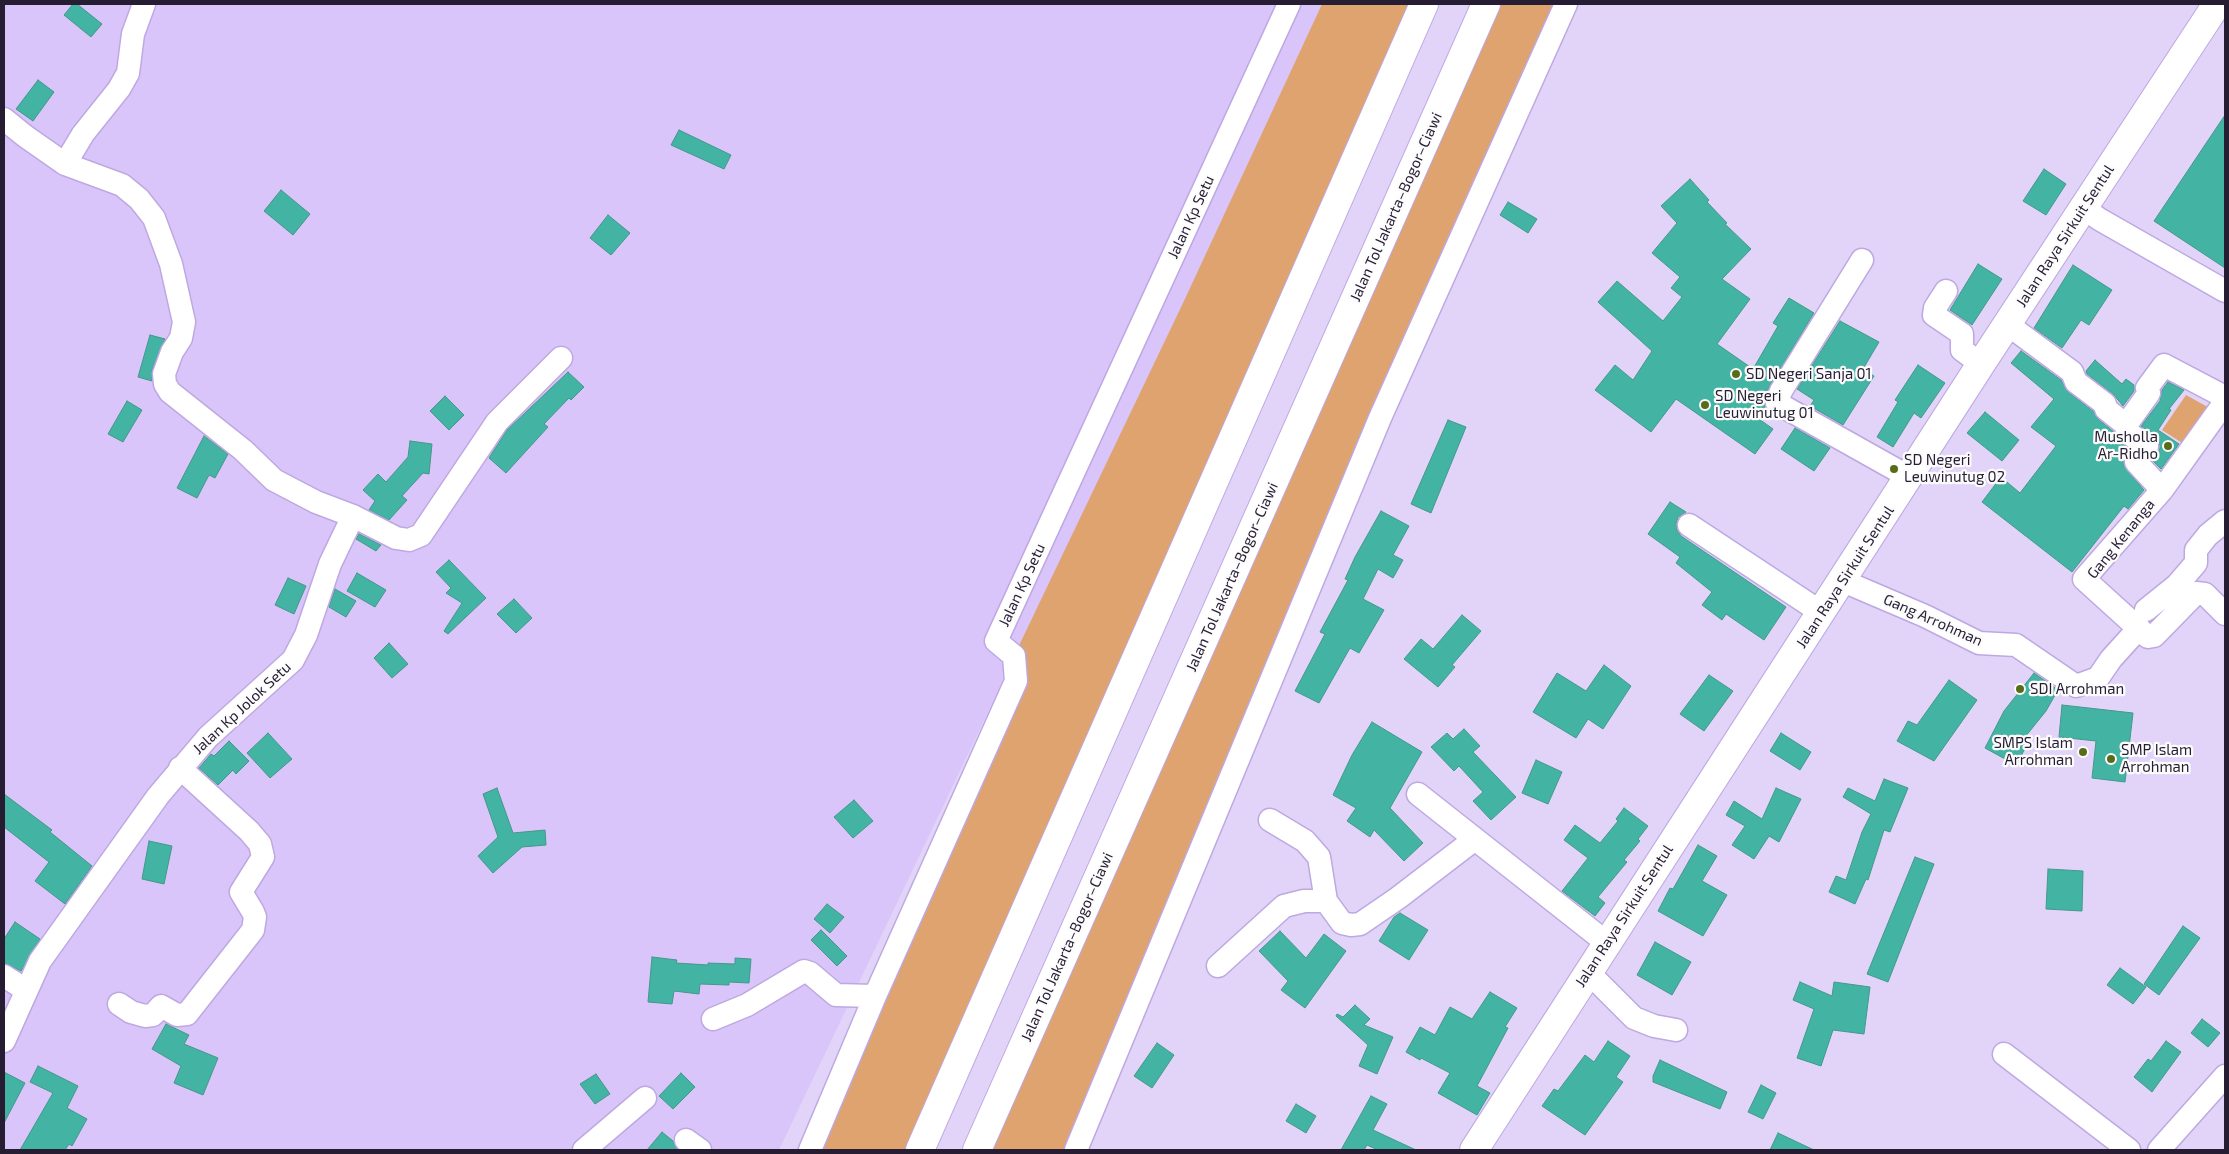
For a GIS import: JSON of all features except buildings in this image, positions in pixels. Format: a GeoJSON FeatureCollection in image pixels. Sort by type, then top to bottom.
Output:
{"type":"FeatureCollection","features":[{"type":"Feature","properties":{"kind":"main road"},"geometry":{"type":"LineString","coordinates":[[920,1150],[1424,4]]}},
{"type":"Feature","properties":{"kind":"main road","name":"Jalan Tol Jakarta–Bogor–Ciawi"},"geometry":{"type":"LineString","coordinates":[[977,1150],[1486,4]]}},
{"type":"Feature","properties":{"kind":"main road","name":"Jalan Raya Sirkuit Sentul"},"geometry":{"type":"LineString","coordinates":[[1474,1150],[1606,943],[1843,581],[1981,364],[2217,4]]}},
{"type":"Feature","properties":{"kind":"street"},"geometry":{"type":"LineString","coordinates":[[65,164],[83,134],[120,89],[128,73],[133,34],[144,4]]}},
{"type":"Feature","properties":{"kind":"street","name":"Jalan Kp Setu"},"geometry":{"type":"LineString","coordinates":[[876,996],[1016,681],[1014,656],[996,641],[1289,4]]}},
{"type":"Feature","properties":{"kind":"street"},"geometry":{"type":"LineString","coordinates":[[1076,1150],[1380,418],[1566,4]]}},
{"type":"Feature","properties":{"kind":"street"},"geometry":{"type":"LineString","coordinates":[[4,119],[65,164],[122,186],[139,199],[154,218],[171,264],[184,322],[181,338],[172,352],[164,374],[165,384],[170,392],[243,450],[274,480],[316,502],[353,516],[396,538],[409,540],[420,535],[496,422],[561,358]]}},
{"type":"Feature","properties":{"kind":"street"},"geometry":{"type":"LineString","coordinates":[[2084,208],[2099,219],[2225,291]]}},
{"type":"Feature","properties":{"kind":"street"},"geometry":{"type":"LineString","coordinates":[[1862,260],[1781,391],[1777,403],[1910,477]]}},
{"type":"Feature","properties":{"kind":"street"},"geometry":{"type":"LineString","coordinates":[[1946,291],[1935,308],[1934,315],[1962,334],[1963,341],[1960,348],[1981,364]]}},
{"type":"Feature","properties":{"kind":"street","name":"Gang Kenanga"},"geometry":{"type":"LineString","coordinates":[[2007,324],[2072,372],[2076,382],[2105,404],[2106,409],[2126,425],[2127,432],[2146,446],[2136,462],[2162,490]]}},
{"type":"Feature","properties":{"kind":"street"},"geometry":{"type":"LineString","coordinates":[[2126,425],[2149,393],[2147,388],[2164,365],[2225,397]]}},
{"type":"Feature","properties":{"kind":"street","name":"Gang Kenanga"},"geometry":{"type":"LineString","coordinates":[[2142,619],[2084,580],[2162,490],[2225,402]]}},
{"type":"Feature","properties":{"kind":"street","name":"Jalan Kp Jolok Setu"},"geometry":{"type":"LineString","coordinates":[[4,1042],[40,960],[180,768],[208,737],[293,660],[306,635],[330,564],[353,516]]}},
{"type":"Feature","properties":{"kind":"street"},"geometry":{"type":"LineString","coordinates":[[2225,521],[2208,535],[2196,550],[2196,563],[2178,584],[2142,619],[2148,636],[2154,636],[2196,593],[2205,594],[2225,614]]}},
{"type":"Feature","properties":{"kind":"street"},"geometry":{"type":"LineString","coordinates":[[1689,525],[1822,613]]}},
{"type":"Feature","properties":{"kind":"street","name":"Gang Arrohman"},"geometry":{"type":"LineString","coordinates":[[1843,581],[1925,616],[1980,644],[2016,645],[2076,686],[2098,678],[2142,619]]}},
{"type":"Feature","properties":{"kind":"street"},"geometry":{"type":"LineString","coordinates":[[120,1004],[131,1012],[145,1016],[153,1015],[161,1006],[178,1015],[187,1014],[253,930],[255,917],[241,892],[263,857],[260,844],[249,831],[180,768]]}},
{"type":"Feature","properties":{"kind":"street"},"geometry":{"type":"LineString","coordinates":[[1418,794],[1606,943]]}},
{"type":"Feature","properties":{"kind":"street"},"geometry":{"type":"LineString","coordinates":[[1270,820],[1305,841],[1319,857],[1326,901],[1342,923],[1350,925],[1360,924],[1475,839]]}},
{"type":"Feature","properties":{"kind":"street"},"geometry":{"type":"LineString","coordinates":[[1218,966],[1284,906],[1304,901],[1326,901]]}},
{"type":"Feature","properties":{"kind":"street"},"geometry":{"type":"LineString","coordinates":[[713,1018],[748,1005],[804,971],[810,973],[836,995],[876,996],[810,1150]]}},
{"type":"Feature","properties":{"kind":"street"},"geometry":{"type":"LineString","coordinates":[[1588,972],[1634,1018],[1654,1026],[1676,1030]]}},
{"type":"Feature","properties":{"kind":"street"},"geometry":{"type":"LineString","coordinates":[[4,976],[26,990]]}},
{"type":"Feature","properties":{"kind":"street"},"geometry":{"type":"LineString","coordinates":[[2004,1054],[2129,1150]]}},
{"type":"Feature","properties":{"kind":"street"},"geometry":{"type":"LineString","coordinates":[[2159,1150],[2217,1102],[2225,1076]]}},
{"type":"Feature","properties":{"kind":"street"},"geometry":{"type":"LineString","coordinates":[[584,1150],[645,1098]]}},
{"type":"Feature","properties":{"kind":"shaded area"},"geometry":{"type":"Polygon","coordinates":[[[4,4],[1322,4],[1189,291],[779,1150],[4,1150],[4,4]]]}},
{"type":"Feature","properties":{"kind":"shaded area"},"geometry":{"type":"Polygon","coordinates":[[[1322,4],[1424,4],[920,1150],[811,1150],[1014,656],[1183,303],[1322,4]]]}},
{"type":"Feature","properties":{"kind":"shaded area"},"geometry":{"type":"Polygon","coordinates":[[[1486,4],[1566,4],[1076,1150],[977,1150],[1486,4]]]}},
{"type":"Feature","properties":{"kind":"shaded area"},"geometry":{"type":"Polygon","coordinates":[[[2186,395],[2215,411],[2187,446],[2162,430],[2186,395]]]}},
{"type":"Feature","properties":{"kind":"place","name":"SD Negeri Sanja 01"},"geometry":{"type":"Point","coordinates":[1736,374]}},
{"type":"Feature","properties":{"kind":"place","name":"SD Negeri Leuwinutug 01"},"geometry":{"type":"Point","coordinates":[1705,405]}},
{"type":"Feature","properties":{"kind":"place","name":"Musholla Ar-Ridho"},"geometry":{"type":"Point","coordinates":[2168,446]}},
{"type":"Feature","properties":{"kind":"place","name":"SD Negeri Leuwinutug 02"},"geometry":{"type":"Point","coordinates":[1894,469]}},
{"type":"Feature","properties":{"kind":"place","name":"SDI Arrohman"},"geometry":{"type":"Point","coordinates":[2020,689]}},
{"type":"Feature","properties":{"kind":"place","name":"SMPS Islam Arrohman"},"geometry":{"type":"Point","coordinates":[2083,752]}},
{"type":"Feature","properties":{"kind":"place","name":"SMP Islam Arrohman"},"geometry":{"type":"Point","coordinates":[2111,759]}}]}
